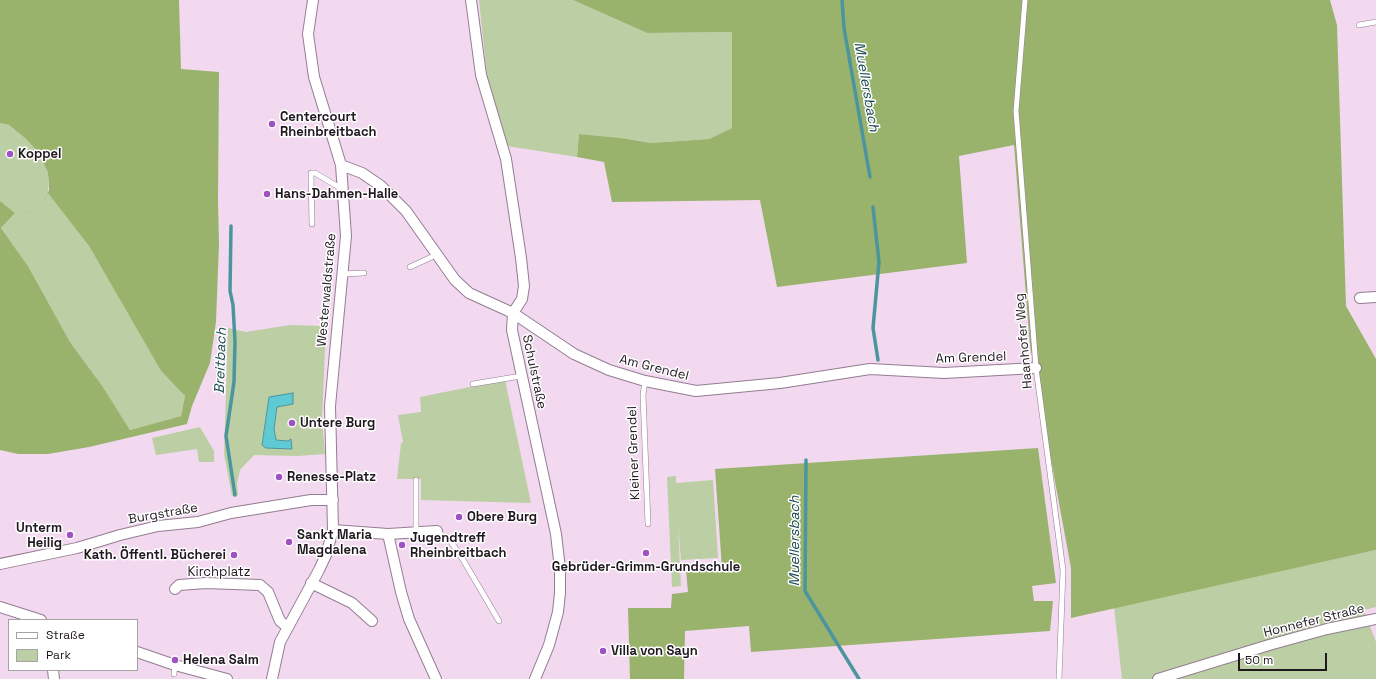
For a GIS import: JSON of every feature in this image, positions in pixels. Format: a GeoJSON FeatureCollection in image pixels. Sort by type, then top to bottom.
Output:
{"type":"FeatureCollection","features":[{"type":"Feature","properties":{"kind":"street","name":"Westerwaldstraße"},"geometry":{"type":"LineString","coordinates":[[311,583],[326,555],[333,530],[330,406],[346,236],[341,165],[314,77],[308,34],[313,0]]}},
{"type":"Feature","properties":{"kind":"street","name":"Schulstraße"},"geometry":{"type":"LineString","coordinates":[[471,0],[481,75],[506,159],[521,258],[524,286],[522,299],[514,314],[512,330],[556,534],[560,569],[558,612],[549,645],[535,679]]}},
{"type":"Feature","properties":{"kind":"street","name":"Am Grendel"},"geometry":{"type":"LineString","coordinates":[[341,165],[362,172],[381,186],[406,211],[455,280],[469,293],[514,314],[574,354],[609,370],[645,382],[696,391],[780,383],[870,369],[944,373],[1036,368]]}},
{"type":"Feature","properties":{"kind":"street"},"geometry":{"type":"LineString","coordinates":[[1360,298],[1376,297]]}},
{"type":"Feature","properties":{"kind":"street","name":"Burgstraße"},"geometry":{"type":"LineString","coordinates":[[0,564],[55,553],[158,526],[198,522],[224,515],[311,500],[333,500]]}},
{"type":"Feature","properties":{"kind":"street"},"geometry":{"type":"LineString","coordinates":[[333,530],[388,534],[437,532]]}},
{"type":"Feature","properties":{"kind":"street"},"geometry":{"type":"LineString","coordinates":[[388,534],[409,619],[436,679]]}},
{"type":"Feature","properties":{"kind":"street","name":"Kirchplatz"},"geometry":{"type":"LineString","coordinates":[[175,589],[179,585],[206,583],[260,585],[268,592],[280,621],[287,627]]}},
{"type":"Feature","properties":{"kind":"street"},"geometry":{"type":"LineString","coordinates":[[272,679],[278,649],[287,627],[311,583],[352,603],[372,621]]}},
{"type":"Feature","properties":{"kind":"street"},"geometry":{"type":"LineString","coordinates":[[0,607],[39,619]]}},
{"type":"Feature","properties":{"kind":"street","name":"Honnefer Straße"},"geometry":{"type":"LineString","coordinates":[[1158,679],[1313,633],[1376,619]]}},
{"type":"Feature","properties":{"kind":"street"},"geometry":{"type":"LineString","coordinates":[[138,652],[175,669],[227,679]]}},
{"type":"Feature","properties":{"kind":"lane","name":"Haanhofer Weg"},"geometry":{"type":"LineString","coordinates":[[1026,0],[1016,111],[1036,368],[1063,570],[1059,679]]}},
{"type":"Feature","properties":{"kind":"lane"},"geometry":{"type":"LineString","coordinates":[[1359,25],[1376,22]]}},
{"type":"Feature","properties":{"kind":"lane"},"geometry":{"type":"LineString","coordinates":[[312,224],[311,173],[315,173],[342,189]]}},
{"type":"Feature","properties":{"kind":"lane"},"geometry":{"type":"LineString","coordinates":[[410,267],[436,255]]}},
{"type":"Feature","properties":{"kind":"lane"},"geometry":{"type":"LineString","coordinates":[[342,274],[364,272]]}},
{"type":"Feature","properties":{"kind":"lane"},"geometry":{"type":"LineString","coordinates":[[473,384],[521,376]]}},
{"type":"Feature","properties":{"kind":"lane","name":"Kleiner Grendel"},"geometry":{"type":"LineString","coordinates":[[645,382],[643,395],[648,524]]}},
{"type":"Feature","properties":{"kind":"lane"},"geometry":{"type":"LineString","coordinates":[[416,480],[416,532]]}},
{"type":"Feature","properties":{"kind":"lane"},"geometry":{"type":"LineString","coordinates":[[437,532],[451,542],[455,547],[499,621]]}},
{"type":"Feature","properties":{"kind":"green space"},"geometry":{"type":"Polygon","coordinates":[[[0,0],[179,0],[181,69],[219,72],[219,244],[216,322],[210,363],[192,406],[187,424],[89,447],[48,454],[18,454],[0,450],[0,201],[15,213],[1,228],[28,266],[70,342],[103,387],[130,430],[181,416],[185,396],[161,371],[89,246],[48,193],[43,203],[49,190],[48,173],[39,153],[25,138],[9,125],[0,123],[0,0]]]}},
{"type":"Feature","properties":{"kind":"green space"},"geometry":{"type":"Polygon","coordinates":[[[479,0],[573,0],[647,33],[732,32],[732,128],[709,139],[651,143],[621,138],[579,134],[577,157],[507,146],[487,77],[479,0]]]}},
{"type":"Feature","properties":{"kind":"green space"},"geometry":{"type":"Polygon","coordinates":[[[573,0],[1330,0],[1337,25],[1346,306],[1376,359],[1376,550],[1071,618],[1071,568],[1030,346],[1014,145],[959,156],[967,263],[777,287],[760,200],[612,202],[604,162],[577,157],[579,134],[621,138],[651,143],[709,139],[732,128],[732,32],[647,33],[573,0]]]}},
{"type":"Feature","properties":{"kind":"green space"},"geometry":{"type":"Polygon","coordinates":[[[0,123],[9,125],[25,138],[39,153],[48,173],[48,192],[89,246],[161,371],[185,396],[181,416],[130,430],[103,387],[70,342],[28,266],[1,228],[15,213],[0,201],[0,123]]]}},
{"type":"Feature","properties":{"kind":"green space"},"geometry":{"type":"Polygon","coordinates":[[[290,325],[326,326],[322,420],[325,454],[298,456],[254,455],[240,470],[237,484],[238,495],[232,496],[224,454],[228,328],[246,332],[290,325]],[[269,398],[262,445],[288,441],[276,440],[274,429],[277,407],[269,398]]]}},
{"type":"Feature","properties":{"kind":"green space"},"geometry":{"type":"Polygon","coordinates":[[[505,380],[531,503],[421,500],[421,479],[397,479],[401,443],[403,442],[398,415],[421,412],[420,397],[505,380]]]}},
{"type":"Feature","properties":{"kind":"green space"},"geometry":{"type":"Polygon","coordinates":[[[200,427],[214,451],[214,462],[199,462],[197,449],[156,455],[152,438],[200,427]]]}},
{"type":"Feature","properties":{"kind":"green space"},"geometry":{"type":"Polygon","coordinates":[[[1038,448],[1056,583],[1032,586],[1034,601],[1053,601],[1050,631],[751,652],[749,626],[685,631],[684,679],[630,679],[628,608],[671,608],[672,594],[688,592],[686,570],[722,568],[715,469],[1038,448]]]}},
{"type":"Feature","properties":{"kind":"green space"},"geometry":{"type":"Polygon","coordinates":[[[676,476],[676,483],[713,480],[718,558],[681,560],[678,525],[681,586],[672,587],[667,477],[676,476]]]}},
{"type":"Feature","properties":{"kind":"green space"},"geometry":{"type":"Polygon","coordinates":[[[1376,550],[1376,607],[1364,610],[1376,642],[1376,679],[1122,679],[1114,607],[1376,550]]]}},
{"type":"Feature","properties":{"kind":"water"},"geometry":{"type":"Polygon","coordinates":[[[293,393],[293,404],[277,407],[274,429],[276,440],[288,441],[291,439],[292,449],[266,448],[262,445],[269,397],[293,393]]]}},
{"type":"Feature","properties":{"kind":"waterway","name":"Muellersbach"},"geometry":{"type":"LineString","coordinates":[[842,0],[844,28],[870,177]]}},
{"type":"Feature","properties":{"kind":"waterway","name":"Muellersbach"},"geometry":{"type":"LineString","coordinates":[[873,207],[879,262],[873,328],[878,360]]}},
{"type":"Feature","properties":{"kind":"waterway","name":"Breitbach"},"geometry":{"type":"LineString","coordinates":[[231,226],[230,291],[233,305],[235,342],[234,382],[226,436],[235,495]]}},
{"type":"Feature","properties":{"kind":"waterway","name":"Muellersbach"},"geometry":{"type":"LineString","coordinates":[[806,460],[805,591],[859,679]]}},
{"type":"Feature","properties":{"kind":"place","name":"Centercourt Rheinbreitbach"},"geometry":{"type":"Point","coordinates":[272,124]}},
{"type":"Feature","properties":{"kind":"place","name":"Koppel"},"geometry":{"type":"Point","coordinates":[10,154]}},
{"type":"Feature","properties":{"kind":"place","name":"Hans-Dahmen-Halle"},"geometry":{"type":"Point","coordinates":[267,194]}},
{"type":"Feature","properties":{"kind":"place","name":"Untere Burg"},"geometry":{"type":"Point","coordinates":[292,423]}},
{"type":"Feature","properties":{"kind":"place","name":"Renesse-Platz"},"geometry":{"type":"Point","coordinates":[279,477]}},
{"type":"Feature","properties":{"kind":"place","name":"Obere Burg"},"geometry":{"type":"Point","coordinates":[459,517]}},
{"type":"Feature","properties":{"kind":"place","name":"Unterm Heilig"},"geometry":{"type":"Point","coordinates":[70,535]}},
{"type":"Feature","properties":{"kind":"place","name":"Sankt Maria Magdalena"},"geometry":{"type":"Point","coordinates":[289,542]}},
{"type":"Feature","properties":{"kind":"place","name":"Jugendtreff Rheinbreitbach"},"geometry":{"type":"Point","coordinates":[402,545]}},
{"type":"Feature","properties":{"kind":"place","name":"Gebrüder-Grimm-Grundschule"},"geometry":{"type":"Point","coordinates":[646,553]}},
{"type":"Feature","properties":{"kind":"place","name":"Kath. Öffentl. Bücherei"},"geometry":{"type":"Point","coordinates":[234,555]}},
{"type":"Feature","properties":{"kind":"place","name":"Villa von Sayn"},"geometry":{"type":"Point","coordinates":[603,651]}},
{"type":"Feature","properties":{"kind":"place","name":"Helena Salm"},"geometry":{"type":"Point","coordinates":[175,660]}}]}
